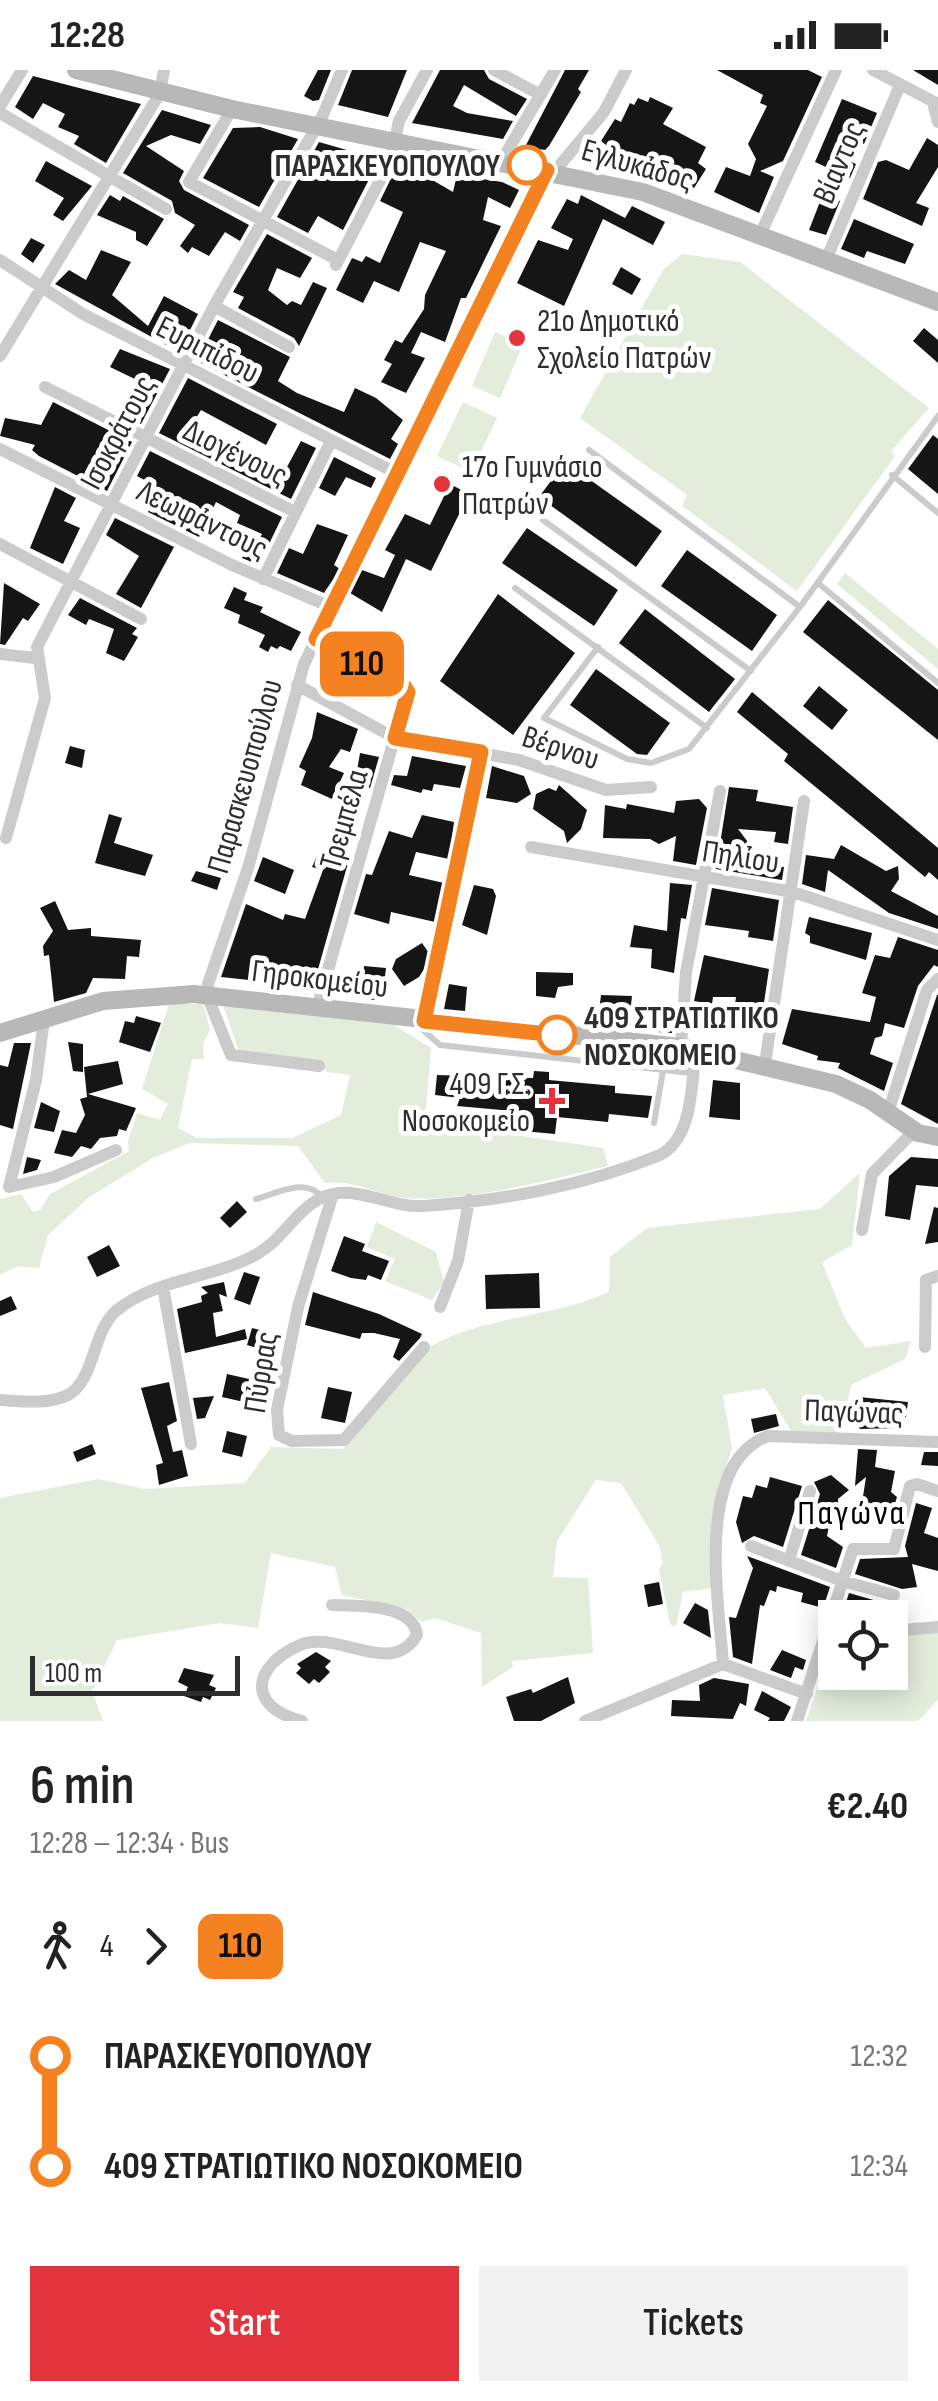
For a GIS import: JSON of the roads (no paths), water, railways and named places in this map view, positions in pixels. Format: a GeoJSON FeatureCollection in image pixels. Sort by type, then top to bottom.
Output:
{"type":"FeatureCollection","features":[{"type":"Feature","properties":{"kind":"main road","name":"Εγλυκάδος"},"geometry":{"type":"LineString","coordinates":[[76,70],[232,109],[502,160],[643,192],[938,302]]}},
{"type":"Feature","properties":{"kind":"main road","name":"Γηροκομείου"},"geometry":{"type":"LineString","coordinates":[[0,1032],[103,1001],[172,994],[689,1048],[765,1064],[852,1090],[914,1131]]}},
{"type":"Feature","properties":{"kind":"main road"},"geometry":{"type":"LineString","coordinates":[[914,1131],[938,1137]]}},
{"type":"Feature","properties":{"kind":"street"},"geometry":{"type":"LineString","coordinates":[[22,70],[0,110],[166,209]]}},
{"type":"Feature","properties":{"kind":"street"},"geometry":{"type":"LineString","coordinates":[[0,356],[160,93],[164,70]]}},
{"type":"Feature","properties":{"kind":"street","name":"Ισοκράτους"},"geometry":{"type":"LineString","coordinates":[[35,658],[70,581],[214,306],[317,126],[342,70]]}},
{"type":"Feature","properties":{"kind":"street"},"geometry":{"type":"LineString","coordinates":[[232,109],[190,182],[336,265],[383,175],[399,121],[427,70]]}},
{"type":"Feature","properties":{"kind":"street"},"geometry":{"type":"LineString","coordinates":[[494,70],[540,95]]}},
{"type":"Feature","properties":{"kind":"street"},"geometry":{"type":"LineString","coordinates":[[502,160],[556,70]]}},
{"type":"Feature","properties":{"kind":"street","name":"Παρασκευοπούλου"},"geometry":{"type":"LineString","coordinates":[[207,996],[278,767],[297,686],[316,639],[551,170],[604,112],[626,70]]}},
{"type":"Feature","properties":{"kind":"street"},"geometry":{"type":"LineString","coordinates":[[760,235],[836,70]]}},
{"type":"Feature","properties":{"kind":"street"},"geometry":{"type":"LineString","coordinates":[[873,70],[936,104],[938,122]]}},
{"type":"Feature","properties":{"kind":"street","name":"Βίαντος"},"geometry":{"type":"LineString","coordinates":[[826,260],[900,85]]}},
{"type":"Feature","properties":{"kind":"street","name":"Ευριπίδου"},"geometry":{"type":"LineString","coordinates":[[0,260],[40,288],[182,367],[398,474]]}},
{"type":"Feature","properties":{"kind":"street"},"geometry":{"type":"LineString","coordinates":[[214,306],[289,347]]}},
{"type":"Feature","properties":{"kind":"street","name":"Διογένους"},"geometry":{"type":"LineString","coordinates":[[45,387],[295,512]]}},
{"type":"Feature","properties":{"kind":"street"},"geometry":{"type":"LineString","coordinates":[[262,578],[331,441]]}},
{"type":"Feature","properties":{"kind":"street","name":"Λεωφάντους"},"geometry":{"type":"LineString","coordinates":[[0,449],[262,578],[331,607]]}},
{"type":"Feature","properties":{"kind":"street"},"geometry":{"type":"LineString","coordinates":[[0,546],[141,619]]}},
{"type":"Feature","properties":{"kind":"street","name":"Τρεμπέλα"},"geometry":{"type":"LineString","coordinates":[[316,639],[408,692],[318,1008]]}},
{"type":"Feature","properties":{"kind":"street"},"geometry":{"type":"LineString","coordinates":[[0,654],[35,658],[45,698],[6,838]]}},
{"type":"Feature","properties":{"kind":"street","name":"Βέρνου"},"geometry":{"type":"LineString","coordinates":[[297,686],[395,738],[532,764],[606,790],[652,787]]}},
{"type":"Feature","properties":{"kind":"street"},"geometry":{"type":"LineString","coordinates":[[424,1021],[481,752]]}},
{"type":"Feature","properties":{"kind":"street"},"geometry":{"type":"LineString","coordinates":[[0,1400],[46,1401],[74,1391],[112,1316],[163,1287],[254,1256],[328,1195],[351,1192],[408,1206],[468,1200],[588,1179],[667,1151],[683,1132],[692,1073],[685,981],[720,791]]}},
{"type":"Feature","properties":{"kind":"street"},"geometry":{"type":"LineString","coordinates":[[765,1064],[804,801]]}},
{"type":"Feature","properties":{"kind":"street","name":"Πηλίου"},"geometry":{"type":"LineString","coordinates":[[532,847],[793,892],[938,940]]}},
{"type":"Feature","properties":{"kind":"street"},"geometry":{"type":"LineString","coordinates":[[888,1113],[927,990],[938,978]]}},
{"type":"Feature","properties":{"kind":"street"},"geometry":{"type":"LineString","coordinates":[[207,996],[231,1054],[319,1066]]}},
{"type":"Feature","properties":{"kind":"street"},"geometry":{"type":"LineString","coordinates":[[44,1020],[32,1101],[8,1188],[38,1182],[116,1150]]}},
{"type":"Feature","properties":{"kind":"street"},"geometry":{"type":"LineString","coordinates":[[862,1230],[872,1174],[914,1131]]}},
{"type":"Feature","properties":{"kind":"street","name":"Πύρρας"},"geometry":{"type":"LineString","coordinates":[[328,1195],[298,1308],[277,1410],[279,1435],[292,1441],[344,1440],[424,1347]]}},
{"type":"Feature","properties":{"kind":"street"},"geometry":{"type":"LineString","coordinates":[[440,1307],[458,1261],[468,1200]]}},
{"type":"Feature","properties":{"kind":"street"},"geometry":{"type":"LineString","coordinates":[[924,1347],[932,1278]]}},
{"type":"Feature","properties":{"kind":"street"},"geometry":{"type":"LineString","coordinates":[[163,1287],[190,1444]]}},
{"type":"Feature","properties":{"kind":"street","name":"Παγώνας"},"geometry":{"type":"LineString","coordinates":[[723,1664],[717,1549],[724,1484],[747,1444],[768,1436],[938,1442]]}},
{"type":"Feature","properties":{"kind":"street"},"geometry":{"type":"LineString","coordinates":[[838,1600],[855,1547],[890,1550],[898,1546],[910,1486],[938,1491]]}},
{"type":"Feature","properties":{"kind":"street"},"geometry":{"type":"LineString","coordinates":[[789,1561],[810,1491]]}},
{"type":"Feature","properties":{"kind":"street"},"geometry":{"type":"LineString","coordinates":[[751,1546],[842,1581],[894,1595]]}},
{"type":"Feature","properties":{"kind":"street"},"geometry":{"type":"LineString","coordinates":[[302,1721],[282,1716],[265,1700],[261,1682],[266,1668],[295,1648],[313,1642],[393,1654],[406,1649],[417,1635],[414,1624],[402,1615],[332,1605]]}},
{"type":"Feature","properties":{"kind":"street"},"geometry":{"type":"LineString","coordinates":[[908,1630],[938,1627]]}},
{"type":"Feature","properties":{"kind":"street"},"geometry":{"type":"LineString","coordinates":[[585,1721],[723,1664],[807,1694]]}},
{"type":"Feature","properties":{"kind":"street"},"geometry":{"type":"LineString","coordinates":[[797,1721],[818,1666]]}},
{"type":"Feature","properties":{"kind":"lane"},"geometry":{"type":"LineString","coordinates":[[598,646],[544,718],[627,759],[651,763],[690,748],[818,583],[938,416]]}},
{"type":"Feature","properties":{"kind":"lane"},"geometry":{"type":"LineString","coordinates":[[589,450],[800,607]]}},
{"type":"Feature","properties":{"kind":"lane"},"geometry":{"type":"LineString","coordinates":[[892,475],[938,513]]}},
{"type":"Feature","properties":{"kind":"lane"},"geometry":{"type":"LineString","coordinates":[[543,520],[751,670]]}},
{"type":"Feature","properties":{"kind":"lane"},"geometry":{"type":"LineString","coordinates":[[818,583],[938,683]]}},
{"type":"Feature","properties":{"kind":"lane"},"geometry":{"type":"LineString","coordinates":[[515,588],[707,728]]}},
{"type":"Feature","properties":{"kind":"lane"},"geometry":{"type":"LineString","coordinates":[[424,1021],[423,1030],[440,1046],[692,1073]]}},
{"type":"Feature","properties":{"kind":"lane"},"geometry":{"type":"LineString","coordinates":[[654,1123],[662,1070]]}},
{"type":"Feature","properties":{"kind":"lane"},"geometry":{"type":"LineString","coordinates":[[256,1200],[301,1187],[328,1195]]}},
{"type":"Feature","properties":{"kind":"place","name":"ΠΑΡΑΣΚΕΥΟΠΟΥΛΟΥ"},"geometry":{"type":"Point","coordinates":[527,165]}},
{"type":"Feature","properties":{"kind":"place","name":"21ο Δημοτικό Σχολείο Πατρών"},"geometry":{"type":"Point","coordinates":[517,338]}},
{"type":"Feature","properties":{"kind":"place","name":"17ο Γυμνάσιο Πατρών"},"geometry":{"type":"Point","coordinates":[442,484]}},
{"type":"Feature","properties":{"kind":"place","name":"409 ΣΤΡΑΤΙΩΤΙΚΟ ΝΟΣΟΚΟΜΕΙΟ"},"geometry":{"type":"Point","coordinates":[557,1035]}},
{"type":"Feature","properties":{"kind":"place","name":"409 Γ.Σ. Νοσοκομείο"},"geometry":{"type":"Point","coordinates":[552,1101]}},
{"type":"Feature","properties":{"kind":"district","name":"Παγώνα"},"geometry":{"type":"Point","coordinates":[852,1512]}}]}
